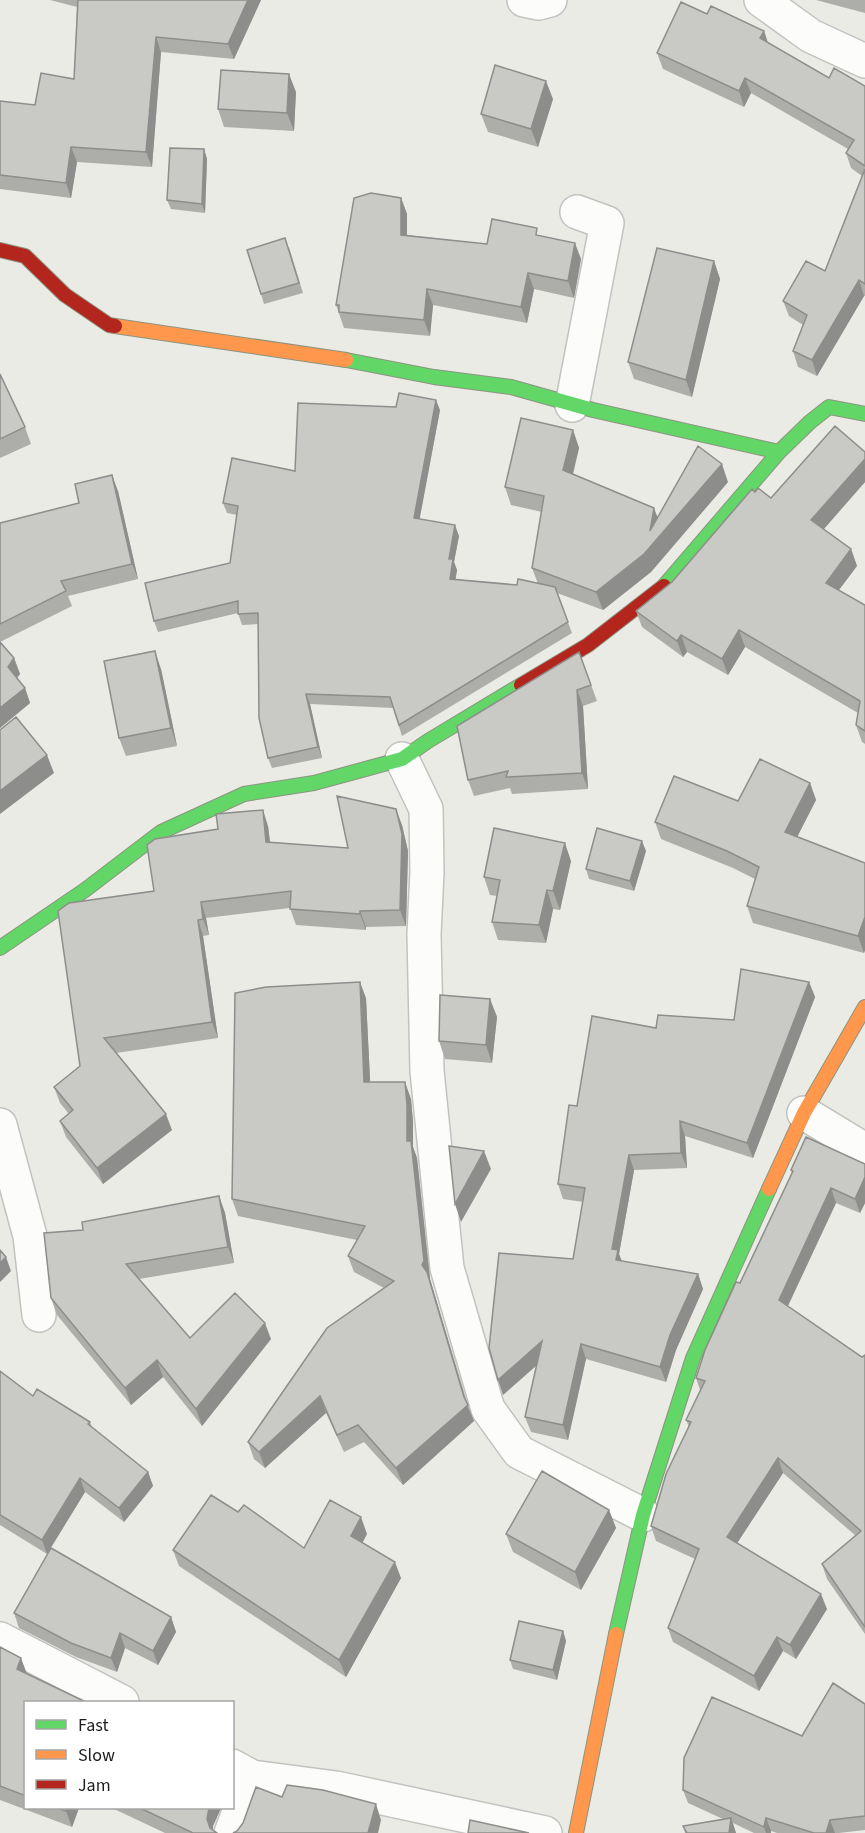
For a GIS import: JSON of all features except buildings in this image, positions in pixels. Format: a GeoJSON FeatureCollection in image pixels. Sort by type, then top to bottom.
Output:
{"type":"FeatureCollection","features":[{"type":"Feature","properties":{"kind":"street"},"geometry":{"type":"LineString","coordinates":[[524,0],[539,3],[550,0]]}},
{"type":"Feature","properties":{"kind":"street"},"geometry":{"type":"LineString","coordinates":[[761,0],[811,36],[865,61]]}},
{"type":"Feature","properties":{"kind":"street"},"geometry":{"type":"LineString","coordinates":[[572,405],[607,223],[577,212]]}},
{"type":"Feature","properties":{"kind":"street"},"geometry":{"type":"LineString","coordinates":[[0,250],[25,256],[65,295],[109,325],[363,363],[434,377],[511,387],[572,405],[778,452]]}},
{"type":"Feature","properties":{"kind":"street"},"geometry":{"type":"LineString","coordinates":[[0,948],[85,890],[161,832],[244,794],[314,783],[402,759],[588,645],[664,586],[778,452],[810,422],[829,407],[865,414]]}},
{"type":"Feature","properties":{"kind":"street"},"geometry":{"type":"LineString","coordinates":[[402,759],[426,809],[427,872],[424,934],[427,1071],[447,1268],[488,1409],[519,1452],[643,1515]]}},
{"type":"Feature","properties":{"kind":"street"},"geometry":{"type":"LineString","coordinates":[[576,1833],[612,1646],[643,1515],[693,1358],[804,1113],[865,1006]]}},
{"type":"Feature","properties":{"kind":"street"},"geometry":{"type":"LineString","coordinates":[[804,1113],[865,1150]]}},
{"type":"Feature","properties":{"kind":"street"},"geometry":{"type":"LineString","coordinates":[[0,1125],[30,1236],[39,1315]]}},
{"type":"Feature","properties":{"kind":"street"},"geometry":{"type":"LineString","coordinates":[[0,1639],[120,1701]]}},
{"type":"Feature","properties":{"kind":"street"},"geometry":{"type":"LineString","coordinates":[[231,1833],[242,1771],[336,1788],[546,1833]]}},
{"type":"Feature","properties":{"kind":"traffic: fast"},"geometry":{"type":"LineString","coordinates":[[346,360],[434,377],[511,387],[593,410],[779,452],[829,407],[865,414]]}},
{"type":"Feature","properties":{"kind":"traffic: fast"},"geometry":{"type":"LineString","coordinates":[[664,586],[779,452]]}},
{"type":"Feature","properties":{"kind":"traffic: fast"},"geometry":{"type":"LineString","coordinates":[[0,948],[85,890],[161,832],[244,794],[314,783],[402,759],[521,685]]}},
{"type":"Feature","properties":{"kind":"traffic: fast"},"geometry":{"type":"LineString","coordinates":[[616,1634],[643,1515],[693,1358],[769,1189]]}},
{"type":"Feature","properties":{"kind":"traffic: slow"},"geometry":{"type":"LineString","coordinates":[[115,326],[346,360]]}},
{"type":"Feature","properties":{"kind":"traffic: slow"},"geometry":{"type":"LineString","coordinates":[[769,1189],[804,1113],[865,1007]]}},
{"type":"Feature","properties":{"kind":"traffic: slow"},"geometry":{"type":"LineString","coordinates":[[576,1833],[616,1634]]}},
{"type":"Feature","properties":{"kind":"traffic: jam"},"geometry":{"type":"LineString","coordinates":[[0,250],[25,256],[65,295],[109,325],[115,326]]}},
{"type":"Feature","properties":{"kind":"traffic: jam"},"geometry":{"type":"LineString","coordinates":[[521,685],[588,645],[664,586]]}}]}
